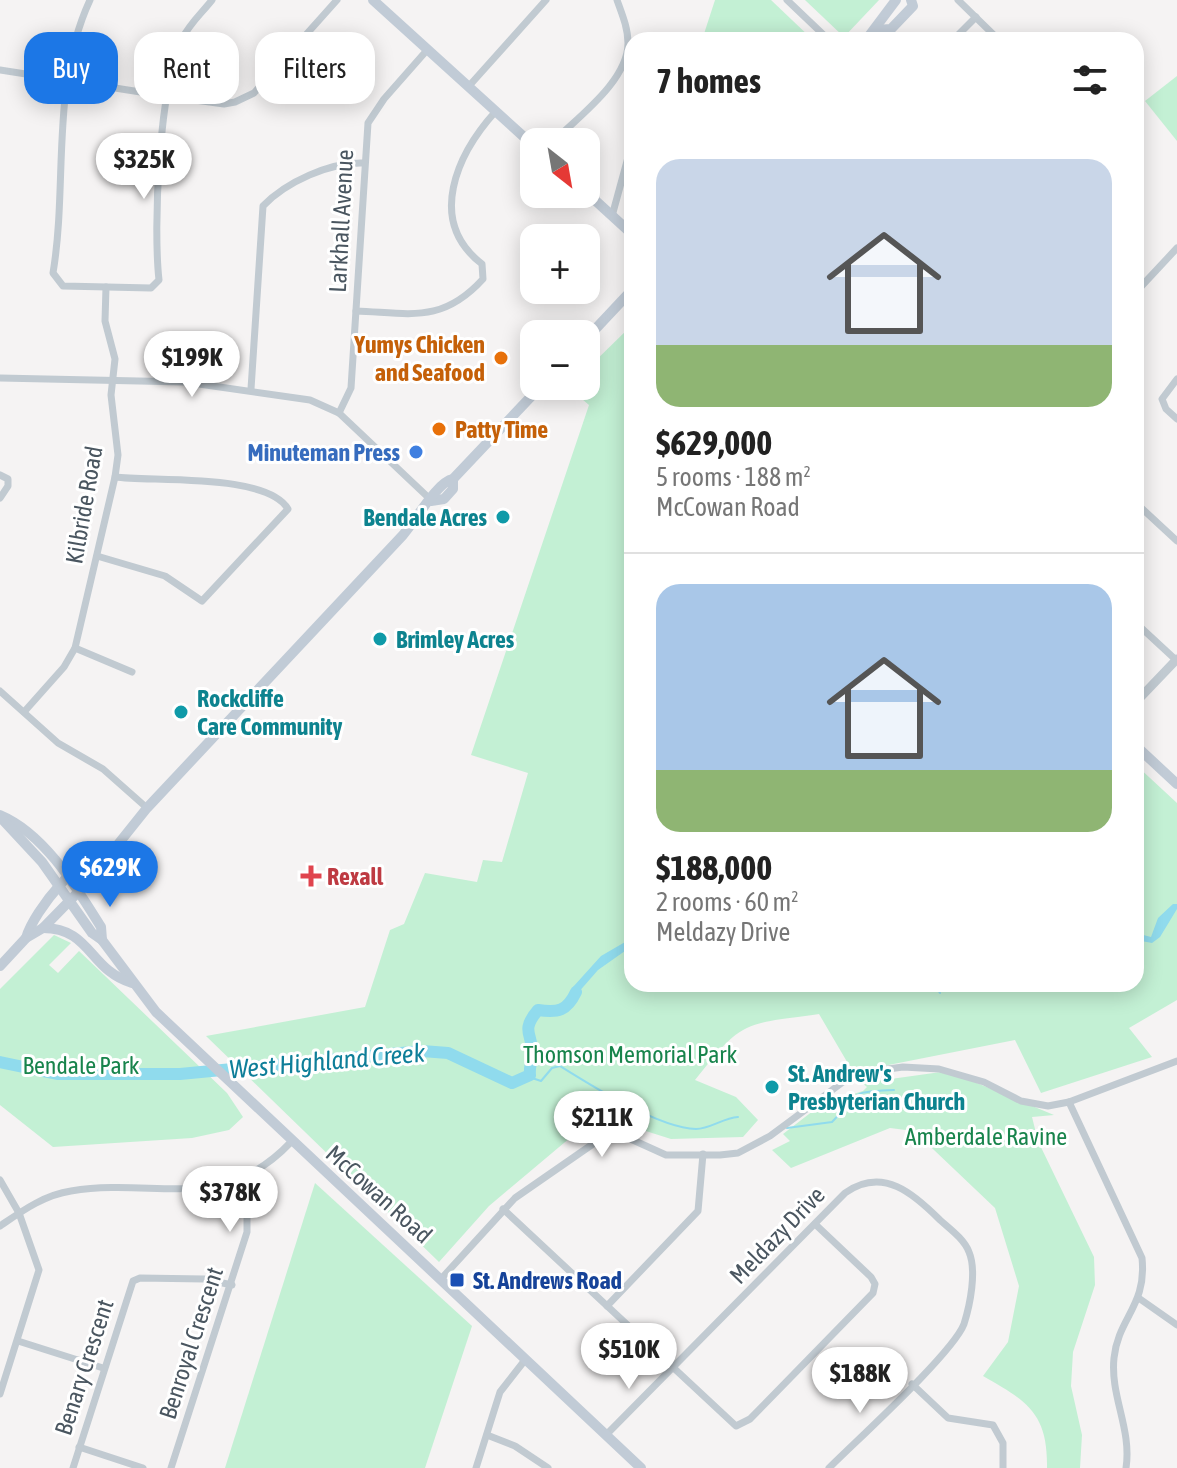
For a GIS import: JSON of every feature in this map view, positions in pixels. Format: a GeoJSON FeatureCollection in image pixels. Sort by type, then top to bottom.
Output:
{"type":"FeatureCollection","features":[{"type":"Feature","properties":{"kind":"main road"},"geometry":{"type":"LineString","coordinates":[[373,0],[520,133]]}},
{"type":"Feature","properties":{"kind":"main road"},"geometry":{"type":"LineString","coordinates":[[896,0],[879,19],[876,30],[891,29],[913,6],[911,0]]}},
{"type":"Feature","properties":{"kind":"main road"},"geometry":{"type":"LineString","coordinates":[[600,205],[624,227]]}},
{"type":"Feature","properties":{"kind":"main road"},"geometry":{"type":"LineString","coordinates":[[600,324],[624,299]]}},
{"type":"Feature","properties":{"kind":"main road"},"geometry":{"type":"LineString","coordinates":[[0,966],[26,938],[43,928],[107,862],[111,849],[147,808],[431,501],[444,499],[453,489],[453,479],[528,400]]}},
{"type":"Feature","properties":{"kind":"main road"},"geometry":{"type":"LineString","coordinates":[[1144,753],[1177,784]]}},
{"type":"Feature","properties":{"kind":"main road","name":"McCowan Road"},"geometry":{"type":"LineString","coordinates":[[0,816],[64,882],[79,892],[101,927],[102,940]]}},
{"type":"Feature","properties":{"kind":"main road"},"geometry":{"type":"LineString","coordinates":[[26,938],[31,919],[64,882],[96,851],[111,849]]}},
{"type":"Feature","properties":{"kind":"main road","name":"McCowan Road"},"geometry":{"type":"LineString","coordinates":[[64,882],[70,901],[92,933],[102,940],[132,983],[206,1061],[641,1468]]}},
{"type":"Feature","properties":{"kind":"main road"},"geometry":{"type":"LineString","coordinates":[[43,928],[63,929],[79,939],[113,977],[132,983]]}},
{"type":"Feature","properties":{"kind":"street"},"geometry":{"type":"LineString","coordinates":[[78,32],[90,0]]}},
{"type":"Feature","properties":{"kind":"street"},"geometry":{"type":"LineString","coordinates":[[186,32],[194,18],[212,0]]}},
{"type":"Feature","properties":{"kind":"street"},"geometry":{"type":"LineString","coordinates":[[239,100],[260,86],[337,0]]}},
{"type":"Feature","properties":{"kind":"street"},"geometry":{"type":"LineString","coordinates":[[469,86],[546,0]]}},
{"type":"Feature","properties":{"kind":"street"},"geometry":{"type":"LineString","coordinates":[[617,0],[627,32]]}},
{"type":"Feature","properties":{"kind":"street"},"geometry":{"type":"LineString","coordinates":[[787,0],[821,32]]}},
{"type":"Feature","properties":{"kind":"street"},"geometry":{"type":"LineString","coordinates":[[958,0],[991,32]]}},
{"type":"Feature","properties":{"kind":"street"},"geometry":{"type":"LineString","coordinates":[[961,32],[976,17]]}},
{"type":"Feature","properties":{"kind":"street","name":"Larkhall Avenue"},"geometry":{"type":"LineString","coordinates":[[339,413],[351,388],[365,134],[373,113],[428,49]]}},
{"type":"Feature","properties":{"kind":"street"},"geometry":{"type":"LineString","coordinates":[[567,128],[608,86],[624,61]]}},
{"type":"Feature","properties":{"kind":"street"},"geometry":{"type":"LineString","coordinates":[[0,70],[24,74]]}},
{"type":"Feature","properties":{"kind":"street"},"geometry":{"type":"LineString","coordinates":[[65,104],[53,273],[63,286],[151,288],[159,280],[157,240],[166,104]]}},
{"type":"Feature","properties":{"kind":"street"},"geometry":{"type":"LineString","coordinates":[[356,311],[431,314],[449,308],[483,279],[482,264],[457,236],[452,201],[462,158],[496,111]]}},
{"type":"Feature","properties":{"kind":"street"},"geometry":{"type":"LineString","coordinates":[[251,389],[260,214],[263,206],[272,197],[324,170],[339,164],[363,163]]}},
{"type":"Feature","properties":{"kind":"street"},"geometry":{"type":"LineString","coordinates":[[612,216],[624,172]]}},
{"type":"Feature","properties":{"kind":"street"},"geometry":{"type":"LineString","coordinates":[[1144,284],[1176,252]]}},
{"type":"Feature","properties":{"kind":"street","name":"Kilbride Road"},"geometry":{"type":"LineString","coordinates":[[24,712],[64,667],[75,648],[115,477],[118,455],[111,414],[115,359],[105,321],[106,287]]}},
{"type":"Feature","properties":{"kind":"street"},"geometry":{"type":"LineString","coordinates":[[0,378],[112,383],[185,382],[251,389],[310,400],[339,413],[431,501]]}},
{"type":"Feature","properties":{"kind":"street"},"geometry":{"type":"LineString","coordinates":[[1177,379],[1162,399],[1166,409],[1177,419]]}},
{"type":"Feature","properties":{"kind":"street"},"geometry":{"type":"LineString","coordinates":[[0,475],[8,479],[8,486],[0,498]]}},
{"type":"Feature","properties":{"kind":"street"},"geometry":{"type":"LineString","coordinates":[[97,556],[156,572],[202,601],[288,509],[276,498],[238,485],[203,479],[115,477]]}},
{"type":"Feature","properties":{"kind":"street"},"geometry":{"type":"LineString","coordinates":[[1144,510],[1177,541]]}},
{"type":"Feature","properties":{"kind":"street"},"geometry":{"type":"LineString","coordinates":[[1144,630],[1176,660],[1144,694]]}},
{"type":"Feature","properties":{"kind":"street"},"geometry":{"type":"LineString","coordinates":[[75,648],[132,672]]}},
{"type":"Feature","properties":{"kind":"street"},"geometry":{"type":"LineString","coordinates":[[0,691],[58,743],[103,769],[147,808]]}},
{"type":"Feature","properties":{"kind":"street"},"geometry":{"type":"LineString","coordinates":[[441,1279],[503,1209],[603,1137],[624,1136],[666,1155],[746,1149],[789,1124],[847,1079],[866,1072],[903,1067],[939,1069],[984,1082],[1024,1102],[1048,1106],[1069,1102],[1177,1061]]}},
{"type":"Feature","properties":{"kind":"street"},"geometry":{"type":"LineString","coordinates":[[1069,1102],[1138,1245],[1144,1275],[1140,1299],[1118,1339],[1114,1357],[1113,1376],[1127,1428],[1126,1468]]}},
{"type":"Feature","properties":{"kind":"street"},"geometry":{"type":"LineString","coordinates":[[0,1226],[51,1196],[72,1190],[202,1187],[237,1182],[266,1167],[291,1142]]}},
{"type":"Feature","properties":{"kind":"street"},"geometry":{"type":"LineString","coordinates":[[607,1306],[698,1211],[703,1154]]}},
{"type":"Feature","properties":{"kind":"street"},"geometry":{"type":"LineString","coordinates":[[0,1180],[19,1213],[39,1270],[0,1394]]}},
{"type":"Feature","properties":{"kind":"street","name":"Benroyal Crescent"},"geometry":{"type":"LineString","coordinates":[[171,1468],[232,1285],[248,1226],[246,1206],[237,1182]]}},
{"type":"Feature","properties":{"kind":"street","name":"Meldazy Drive"},"geometry":{"type":"LineString","coordinates":[[606,1435],[853,1188],[883,1182],[912,1193],[968,1249],[972,1271],[964,1323],[958,1336],[829,1468]]}},
{"type":"Feature","properties":{"kind":"street"},"geometry":{"type":"LineString","coordinates":[[503,1209],[732,1423],[744,1425],[873,1293],[875,1281],[815,1224]]}},
{"type":"Feature","properties":{"kind":"street","name":"Benary Crescent"},"geometry":{"type":"LineString","coordinates":[[73,1468],[133,1281],[140,1278],[204,1279],[232,1285]]}},
{"type":"Feature","properties":{"kind":"street"},"geometry":{"type":"LineString","coordinates":[[1140,1299],[1177,1325]]}},
{"type":"Feature","properties":{"kind":"street"},"geometry":{"type":"LineString","coordinates":[[18,1341],[103,1368]]}},
{"type":"Feature","properties":{"kind":"street"},"geometry":{"type":"LineString","coordinates":[[476,1468],[504,1384],[525,1360]]}},
{"type":"Feature","properties":{"kind":"street"},"geometry":{"type":"LineString","coordinates":[[912,1384],[948,1418],[993,1425],[1003,1443],[1003,1468]]}},
{"type":"Feature","properties":{"kind":"street"},"geometry":{"type":"LineString","coordinates":[[487,1435],[515,1446],[548,1468]]}},
{"type":"Feature","properties":{"kind":"street"},"geometry":{"type":"LineString","coordinates":[[79,1447],[143,1468]]}},
{"type":"Feature","properties":{"kind":"green space"},"geometry":{"type":"Polygon","coordinates":[[[715,0],[771,0],[805,32],[705,32],[715,0]]]}},
{"type":"Feature","properties":{"kind":"green space"},"geometry":{"type":"Polygon","coordinates":[[[805,0],[879,0],[849,32],[839,32],[805,0]]]}},
{"type":"Feature","properties":{"kind":"green space"},"geometry":{"type":"Polygon","coordinates":[[[1177,76],[1177,141],[1145,101],[1177,76]]]}},
{"type":"Feature","properties":{"kind":"green space","name":"Thomson Memorial Park"},"geometry":{"type":"Polygon","coordinates":[[[624,333],[624,992],[1144,992],[1144,772],[1177,803],[1177,1000],[1129,1028],[1152,1057],[1041,1093],[1015,1040],[853,1072],[819,1014],[759,1023],[724,1045],[695,1080],[736,1097],[758,1120],[743,1137],[671,1139],[611,1120],[577,1132],[489,1206],[439,1262],[206,1036],[365,1007],[390,930],[404,924],[425,873],[477,882],[483,860],[502,862],[528,773],[471,755],[589,405],[583,400],[600,400],[600,356],[624,333]]]}},
{"type":"Feature","properties":{"kind":"green space","name":"Bendale Park"},"geometry":{"type":"Polygon","coordinates":[[[54,935],[71,943],[49,965],[58,973],[79,951],[227,1093],[243,1117],[229,1130],[192,1138],[53,1147],[0,1105],[0,989],[54,935]]]}},
{"type":"Feature","properties":{"kind":"green space","name":"Amberdale Ravine"},"geometry":{"type":"Polygon","coordinates":[[[948,1071],[1054,1115],[1032,1117],[1038,1141],[1094,1257],[1095,1285],[1073,1352],[1071,1386],[1082,1435],[1080,1468],[1047,1468],[1044,1434],[1039,1421],[1012,1393],[983,1376],[1008,1342],[1019,1286],[995,1208],[914,1131],[890,1128],[791,1168],[772,1150],[790,1141],[783,1134],[822,1104],[863,1091],[867,1087],[862,1083],[948,1071]]]}},
{"type":"Feature","properties":{"kind":"green space"},"geometry":{"type":"Polygon","coordinates":[[[315,1183],[472,1326],[425,1468],[225,1468],[315,1183]]]}},
{"type":"Feature","properties":{"kind":"water"},"geometry":{"type":"Polygon","coordinates":[[[1177,904],[1160,937],[1152,943],[1144,942],[1144,935],[1151,937],[1158,918],[1177,904]]]}},
{"type":"Feature","properties":{"kind":"water"},"geometry":{"type":"Polygon","coordinates":[[[624,943],[624,952],[598,970],[577,994],[573,987],[601,956],[624,943]]]}},
{"type":"Feature","properties":{"kind":"waterway","name":"West Highland Creek"},"geometry":{"type":"LineString","coordinates":[[0,1062],[57,1074],[180,1074],[422,1051],[448,1053],[512,1083],[530,1075],[532,1048],[528,1029],[532,1017],[538,1010],[556,1011],[565,1007],[576,992]]}},
{"type":"Feature","properties":{"kind":"waterway"},"geometry":{"type":"LineString","coordinates":[[529,1077],[541,1081],[552,1068],[560,1066],[626,1105],[681,1127],[701,1129],[738,1117]]}},
{"type":"Feature","properties":{"kind":"waterway"},"geometry":{"type":"LineString","coordinates":[[787,1128],[832,1122],[862,1093],[894,1090]]}},
{"type":"Feature","properties":{"kind":"place","name":"Yumys Chicken and Seafood"},"geometry":{"type":"Point","coordinates":[501,358]}},
{"type":"Feature","properties":{"kind":"place","name":"Patty Time"},"geometry":{"type":"Point","coordinates":[439,429]}},
{"type":"Feature","properties":{"kind":"place","name":"Minuteman Press"},"geometry":{"type":"Point","coordinates":[416,452]}},
{"type":"Feature","properties":{"kind":"place","name":"Bendale Acres"},"geometry":{"type":"Point","coordinates":[503,517]}},
{"type":"Feature","properties":{"kind":"place","name":"Brimley Acres"},"geometry":{"type":"Point","coordinates":[380,639]}},
{"type":"Feature","properties":{"kind":"place","name":"Rockcliffe Care Community"},"geometry":{"type":"Point","coordinates":[181,712]}},
{"type":"Feature","properties":{"kind":"place","name":"Rexall"},"geometry":{"type":"Point","coordinates":[311,876]}},
{"type":"Feature","properties":{"kind":"place","name":"St. Andrew's Presbyterian Church"},"geometry":{"type":"Point","coordinates":[772,1087]}},
{"type":"Feature","properties":{"kind":"place","name":"St. Andrews Road"},"geometry":{"type":"Point","coordinates":[457,1280]}}]}
